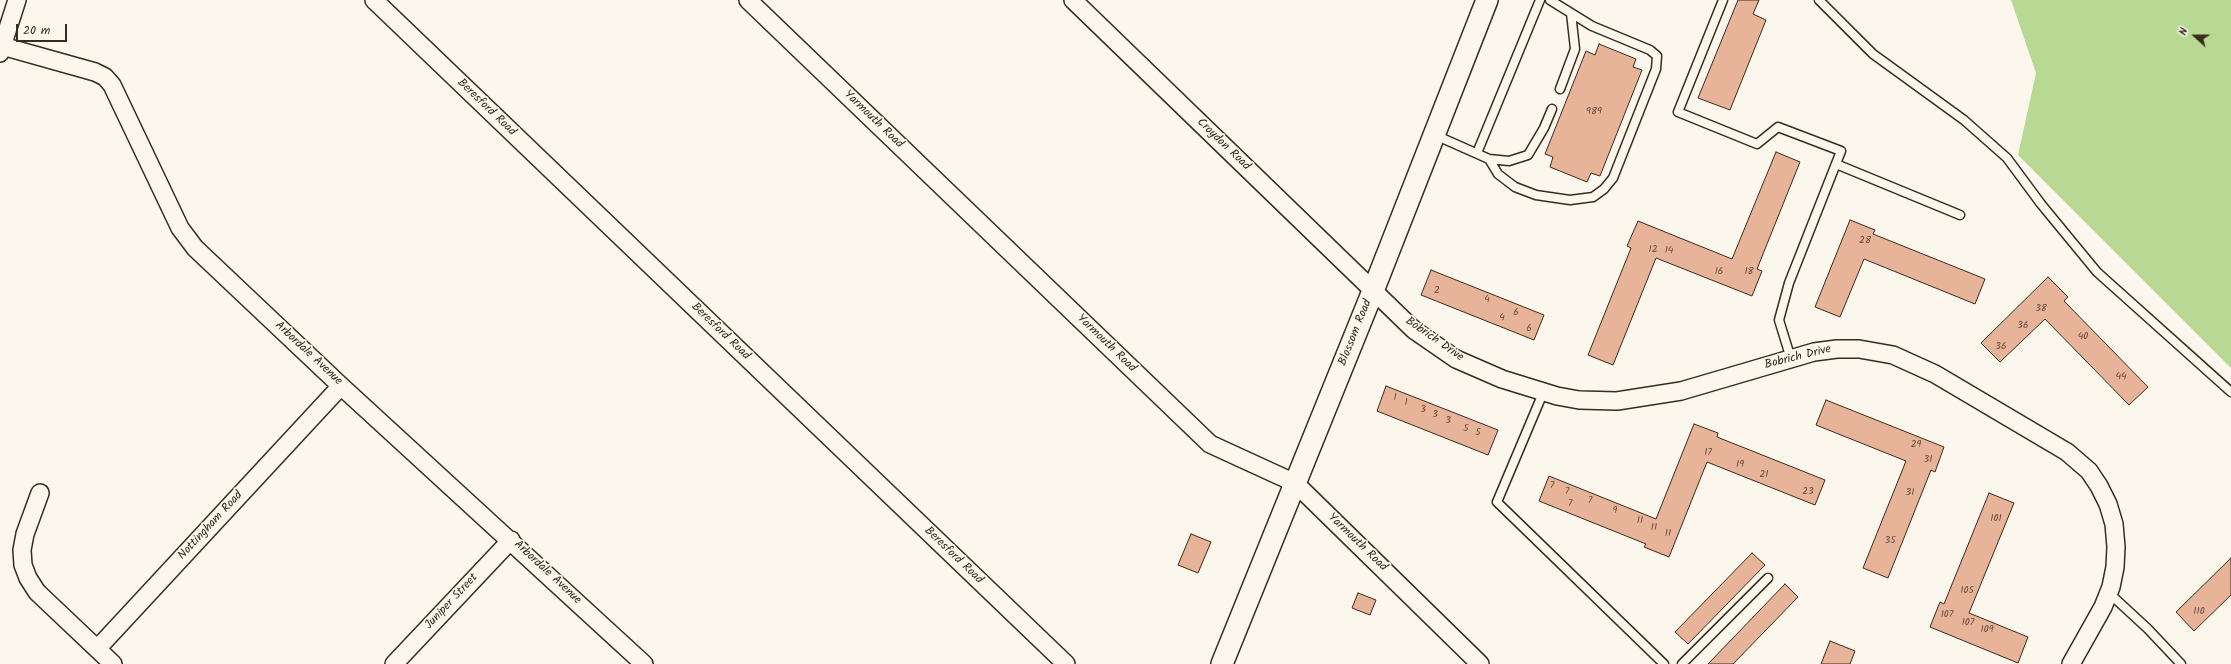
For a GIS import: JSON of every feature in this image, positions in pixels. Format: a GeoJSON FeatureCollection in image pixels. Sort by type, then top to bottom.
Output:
{"type":"FeatureCollection","features":[{"type":"Feature","properties":{"kind":"street"},"geometry":{"type":"LineString","coordinates":[[1,49],[16,0]]}},
{"type":"Feature","properties":{"kind":"street","name":"Beresford Road"},"geometry":{"type":"LineString","coordinates":[[374,0],[1066,664]]}},
{"type":"Feature","properties":{"kind":"street","name":"Yarmouth Road"},"geometry":{"type":"LineString","coordinates":[[748,0],[1210,444],[1296,483],[1480,664]]}},
{"type":"Feature","properties":{"kind":"street","name":"Croydon Road"},"geometry":{"type":"LineString","coordinates":[[1073,0],[1373,291]]}},
{"type":"Feature","properties":{"kind":"street","name":"Blossom Road"},"geometry":{"type":"LineString","coordinates":[[1222,664],[1373,291],[1487,0]]}},
{"type":"Feature","properties":{"kind":"street","name":"Arbordale Avenue"},"geometry":{"type":"LineString","coordinates":[[1,49],[95,72],[105,77],[112,85],[187,239],[341,386],[511,540],[644,664]]}},
{"type":"Feature","properties":{"kind":"street","name":"Bobrich Drive"},"geometry":{"type":"LineString","coordinates":[[1373,291],[1414,330],[1456,358],[1502,379],[1543,393],[1580,400],[1599,402],[1660,396],[1791,359],[1836,348],[1859,349],[1893,356],[1935,374],[2067,452],[2089,471],[2108,504],[2114,524],[2116,547],[2115,567],[2108,593],[2088,637],[2071,664]]}},
{"type":"Feature","properties":{"kind":"street","name":"Nottingham Road"},"geometry":{"type":"LineString","coordinates":[[97,649],[341,386]]}},
{"type":"Feature","properties":{"kind":"street"},"geometry":{"type":"LineString","coordinates":[[40,493],[25,534],[22,550],[23,565],[28,578],[37,592],[113,664]]}},
{"type":"Feature","properties":{"kind":"street","name":"Juniper Street"},"geometry":{"type":"LineString","coordinates":[[394,664],[511,540]]}},
{"type":"Feature","properties":{"kind":"lane"},"geometry":{"type":"LineString","coordinates":[[1476,153],[1540,0]]}},
{"type":"Feature","properties":{"kind":"lane"},"geometry":{"type":"LineString","coordinates":[[1489,159],[1498,174],[1515,187],[1536,195],[1570,200],[1593,197],[1604,189],[1613,178],[1656,69],[1657,56],[1650,50],[1592,26],[1550,0]]}},
{"type":"Feature","properties":{"kind":"lane"},"geometry":{"type":"LineString","coordinates":[[1723,0],[1678,112],[1757,144],[1778,127],[1841,151],[1789,284],[1779,320],[1791,359]]}},
{"type":"Feature","properties":{"kind":"lane"},"geometry":{"type":"LineString","coordinates":[[1819,0],[1873,54],[1964,120],[2007,158],[2041,204],[2097,272],[2231,392]]}},
{"type":"Feature","properties":{"kind":"lane"},"geometry":{"type":"LineString","coordinates":[[1560,90],[1575,49],[1571,13]]}},
{"type":"Feature","properties":{"kind":"lane"},"geometry":{"type":"LineString","coordinates":[[1434,134],[1489,159],[1509,161],[1528,155],[1544,128],[1552,109]]}},
{"type":"Feature","properties":{"kind":"lane"},"geometry":{"type":"LineString","coordinates":[[1836,164],[1960,215]]}},
{"type":"Feature","properties":{"kind":"lane"},"geometry":{"type":"LineString","coordinates":[[1543,393],[1497,502],[1664,664]]}},
{"type":"Feature","properties":{"kind":"lane"},"geometry":{"type":"LineString","coordinates":[[1682,664],[1768,578]]}},
{"type":"Feature","properties":{"kind":"lane"},"geometry":{"type":"LineString","coordinates":[[2108,593],[2148,629],[2181,664]]}},
{"type":"Feature","properties":{"kind":"green space"},"geometry":{"type":"Polygon","coordinates":[[[2011,0],[2231,0],[2231,368],[2018,155],[2036,73],[2011,0]]]}},
{"type":"Feature","properties":{"kind":"building"},"geometry":{"type":"Polygon","coordinates":[[[1738,0],[1759,0],[1753,14],[1766,20],[1730,110],[1698,98],[1738,0]]]}},
{"type":"Feature","properties":{"kind":"building"},"geometry":{"type":"Polygon","coordinates":[[[1599,44],[1636,59],[1633,67],[1642,70],[1600,176],[1591,173],[1587,182],[1550,167],[1553,157],[1545,154],[1586,51],[1595,55],[1599,44]]]}},
{"type":"Feature","properties":{"kind":"building"},"geometry":{"type":"Polygon","coordinates":[[[1776,152],[1800,162],[1757,269],[1762,271],[1752,296],[1656,258],[1613,365],[1588,355],[1631,248],[1627,246],[1638,221],[1732,259],[1776,152]]]}},
{"type":"Feature","properties":{"kind":"building"},"geometry":{"type":"Polygon","coordinates":[[[1850,220],[1875,230],[1873,234],[1985,279],[1975,304],[1864,259],[1840,317],[1815,307],[1850,220]]]}},
{"type":"Feature","properties":{"kind":"building"},"geometry":{"type":"Polygon","coordinates":[[[1431,270],[1544,315],[1534,340],[1421,295],[1431,270]]]}},
{"type":"Feature","properties":{"kind":"building"},"geometry":{"type":"Polygon","coordinates":[[[2048,277],[2068,297],[2064,301],[2148,387],[2129,405],[2045,319],[2000,362],[1981,343],[2048,277]]]}},
{"type":"Feature","properties":{"kind":"building"},"geometry":{"type":"Polygon","coordinates":[[[1386,386],[1498,430],[1488,455],[1377,411],[1386,386]]]}},
{"type":"Feature","properties":{"kind":"building"},"geometry":{"type":"Polygon","coordinates":[[[1826,400],[1944,447],[1935,472],[1931,470],[1888,578],[1863,568],[1906,461],[1816,425],[1826,400]]]}},
{"type":"Feature","properties":{"kind":"building"},"geometry":{"type":"Polygon","coordinates":[[[1694,424],[1718,433],[1717,437],[1825,480],[1815,505],[1707,462],[1669,557],[1644,547],[1646,544],[1539,501],[1549,476],[1656,519],[1694,424]]]}},
{"type":"Feature","properties":{"kind":"building"},"geometry":{"type":"Polygon","coordinates":[[[1989,493],[2014,503],[1969,613],[2028,637],[2018,663],[1930,627],[1940,602],[1944,604],[1989,493]]]}},
{"type":"Feature","properties":{"kind":"building"},"geometry":{"type":"Polygon","coordinates":[[[1191,534],[1211,542],[1198,573],[1178,565],[1191,534]]]}},
{"type":"Feature","properties":{"kind":"building"},"geometry":{"type":"Polygon","coordinates":[[[1752,553],[1765,565],[1688,644],[1675,632],[1752,553]]]}},
{"type":"Feature","properties":{"kind":"building"},"geometry":{"type":"Polygon","coordinates":[[[2231,558],[2231,595],[2194,631],[2176,612],[2231,558]]]}},
{"type":"Feature","properties":{"kind":"building"},"geometry":{"type":"Polygon","coordinates":[[[1785,584],[1798,597],[1733,664],[1708,664],[1785,584]]]}},
{"type":"Feature","properties":{"kind":"building"},"geometry":{"type":"Polygon","coordinates":[[[1358,593],[1376,600],[1370,615],[1352,608],[1358,593]]]}},
{"type":"Feature","properties":{"kind":"building"},"geometry":{"type":"Polygon","coordinates":[[[1830,641],[1855,651],[1850,664],[1821,664],[1830,641]]]}}]}
